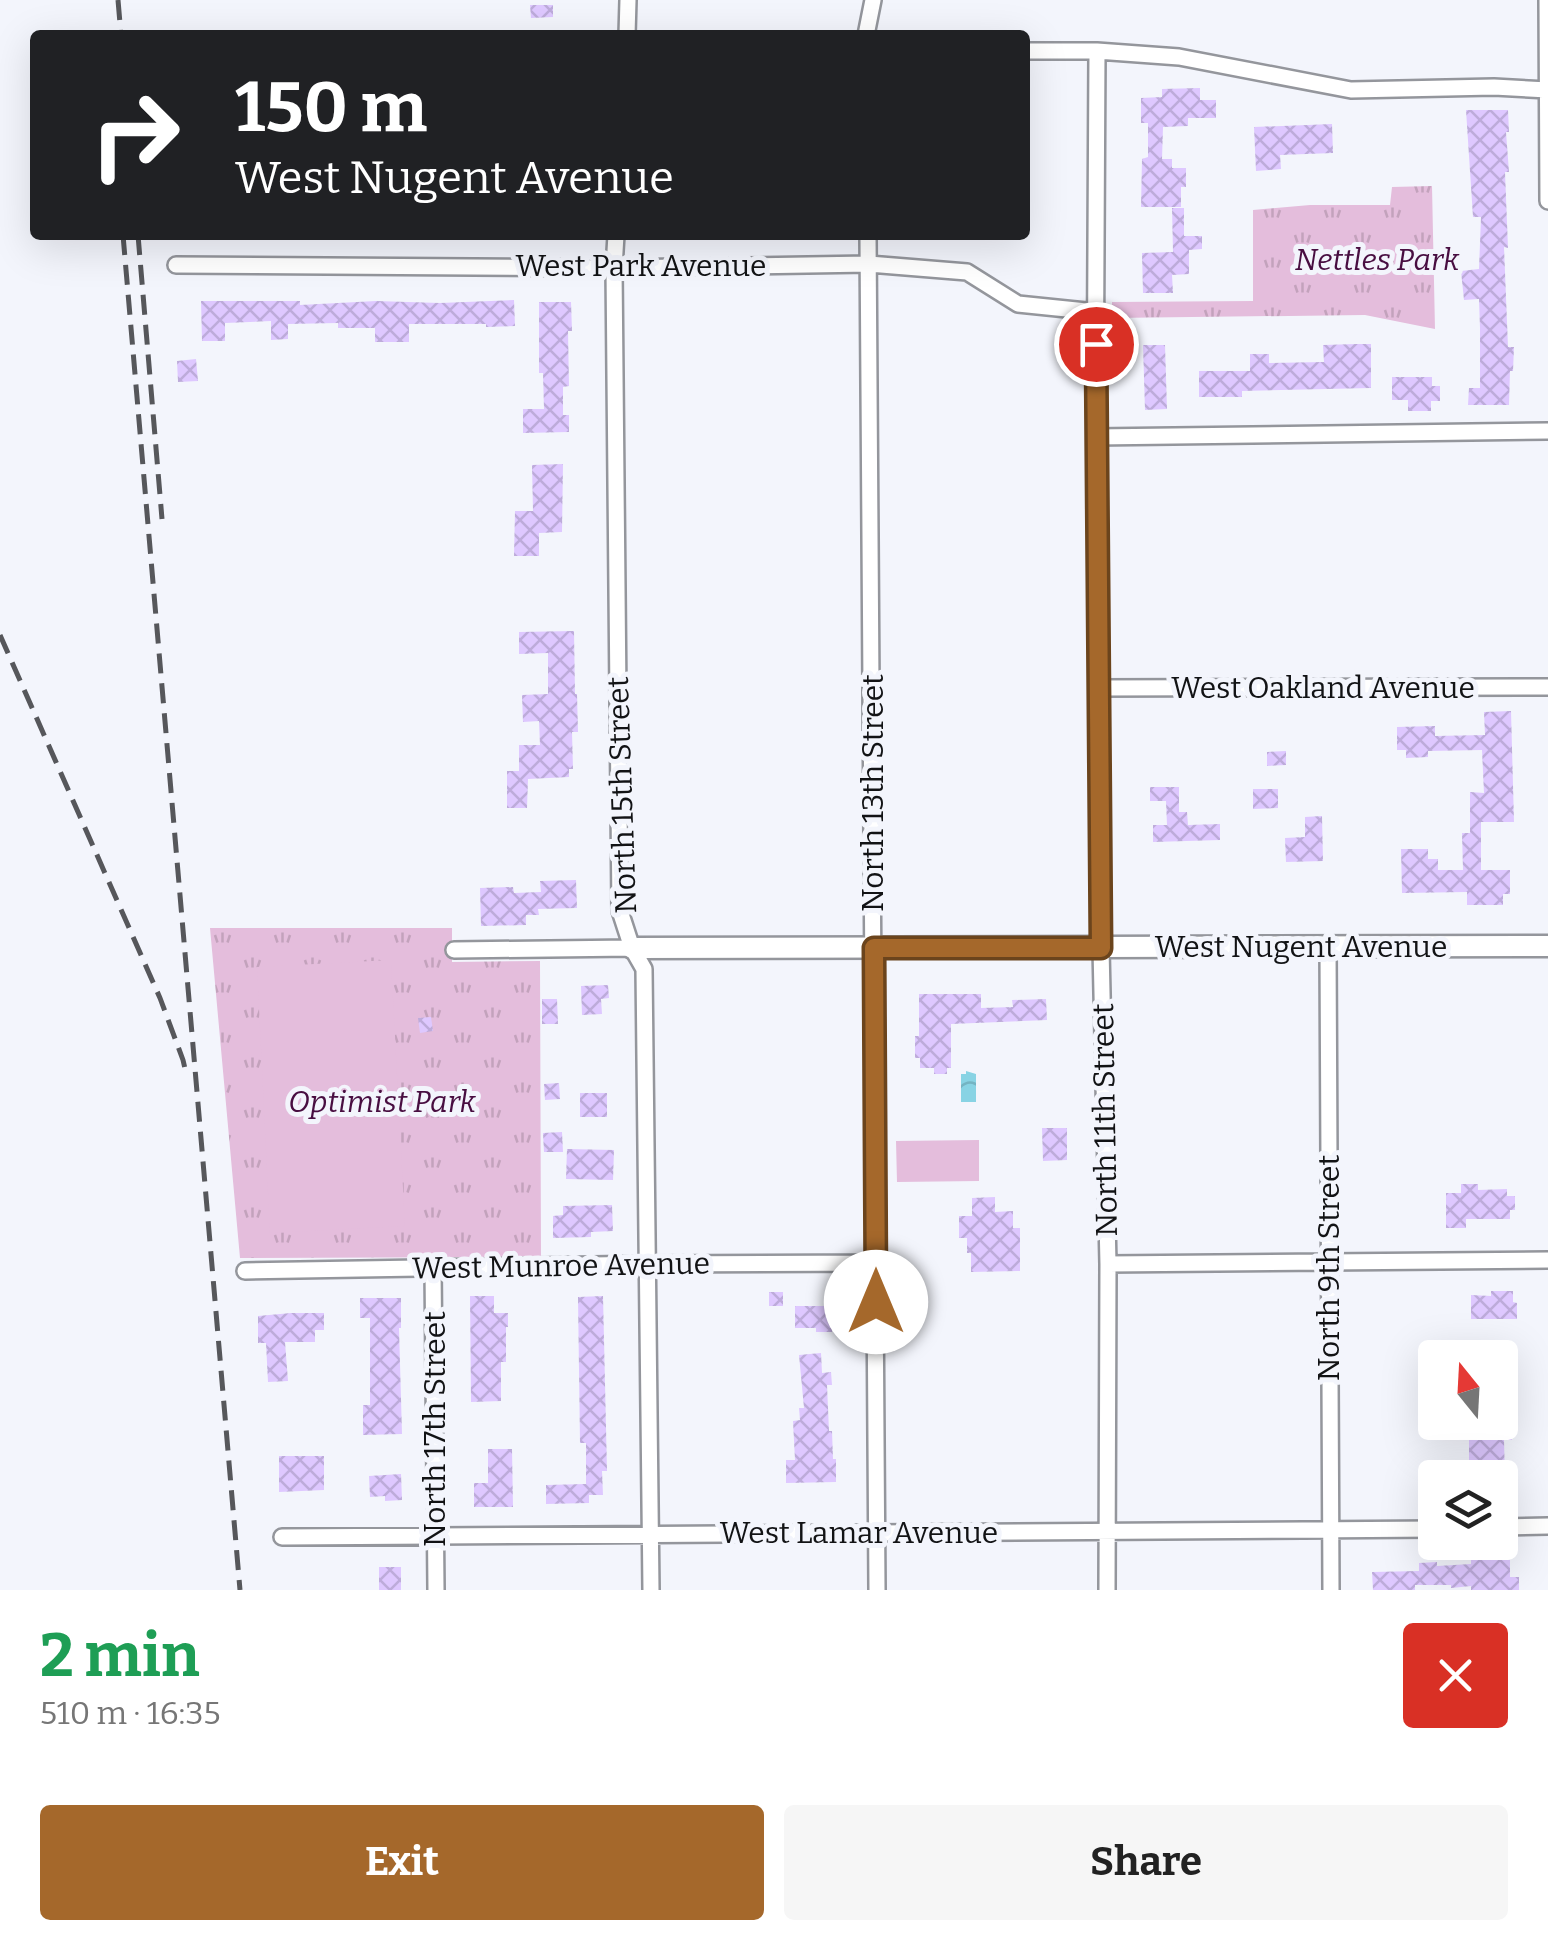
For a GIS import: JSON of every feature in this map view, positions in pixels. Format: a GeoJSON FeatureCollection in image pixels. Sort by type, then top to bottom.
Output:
{"type":"FeatureCollection","features":[{"type":"Feature","properties":{"kind":"street"},"geometry":{"type":"LineString","coordinates":[[627,30],[628,0]]}},
{"type":"Feature","properties":{"kind":"street"},"geometry":{"type":"LineString","coordinates":[[867,30],[874,0]]}},
{"type":"Feature","properties":{"kind":"street"},"geometry":{"type":"LineString","coordinates":[[1547,0],[1548,201]]}},
{"type":"Feature","properties":{"kind":"street"},"geometry":{"type":"LineString","coordinates":[[1030,51],[1179,56],[1351,90],[1547,90]]}},
{"type":"Feature","properties":{"kind":"street","name":"North 11th Street"},"geometry":{"type":"LineString","coordinates":[[1097,51],[1095,437],[1108,1264],[1107,1590]]}},
{"type":"Feature","properties":{"kind":"street","name":"North 15th Street"},"geometry":{"type":"LineString","coordinates":[[616,240],[620,910],[632,948],[644,969],[651,1590]]}},
{"type":"Feature","properties":{"kind":"street","name":"North 13th Street"},"geometry":{"type":"LineString","coordinates":[[868,240],[877,1590]]}},
{"type":"Feature","properties":{"kind":"street","name":"West Park Avenue"},"geometry":{"type":"LineString","coordinates":[[176,266],[614,268],[869,264],[967,272],[1018,304],[1096,312]]}},
{"type":"Feature","properties":{"kind":"street"},"geometry":{"type":"LineString","coordinates":[[1095,437],[1548,431]]}},
{"type":"Feature","properties":{"kind":"street","name":"West Oakland Avenue"},"geometry":{"type":"LineString","coordinates":[[1098,688],[1548,688]]}},
{"type":"Feature","properties":{"kind":"street","name":"West Nugent Avenue"},"geometry":{"type":"LineString","coordinates":[[454,950],[1548,946]]}},
{"type":"Feature","properties":{"kind":"street","name":"North 9th Street"},"geometry":{"type":"LineString","coordinates":[[1328,947],[1331,1590]]}},
{"type":"Feature","properties":{"kind":"street"},"geometry":{"type":"LineString","coordinates":[[1108,1264],[1548,1260]]}},
{"type":"Feature","properties":{"kind":"street","name":"West Munroe Avenue"},"geometry":{"type":"LineString","coordinates":[[245,1270],[876,1263]]}},
{"type":"Feature","properties":{"kind":"street","name":"North 17th Street"},"geometry":{"type":"LineString","coordinates":[[433,1267],[436,1590]]}},
{"type":"Feature","properties":{"kind":"street"},"geometry":{"type":"LineString","coordinates":[[1518,1527],[1548,1526]]}},
{"type":"Feature","properties":{"kind":"street","name":"West Lamar Avenue"},"geometry":{"type":"LineString","coordinates":[[282,1538],[1418,1529]]}},
{"type":"Feature","properties":{"kind":"green space","name":"Nettles Park"},"geometry":{"type":"Polygon","coordinates":[[[1432,186],[1435,329],[1365,315],[1112,318],[1112,302],[1253,301],[1253,210],[1390,205],[1392,187],[1432,186]]]}},
{"type":"Feature","properties":{"kind":"green space","name":"Optimist Park"},"geometry":{"type":"Polygon","coordinates":[[[210,928],[452,928],[452,962],[540,961],[541,1257],[240,1258],[210,928]]]}},
{"type":"Feature","properties":{"kind":"green space"},"geometry":{"type":"Polygon","coordinates":[[[391,960],[405,1226],[270,1233],[257,967],[391,960]]]}},
{"type":"Feature","properties":{"kind":"green space"},"geometry":{"type":"Polygon","coordinates":[[[979,1140],[979,1181],[897,1182],[896,1141],[979,1140]]]}},
{"type":"Feature","properties":{"kind":"water"},"geometry":{"type":"Polygon","coordinates":[[[961,1074],[976,1074],[976,1102],[961,1102],[961,1074]]]}},
{"type":"Feature","properties":{"kind":"building"},"geometry":{"type":"Polygon","coordinates":[[[530,5],[553,5],[553,17],[531,18],[530,5]]]}},
{"type":"Feature","properties":{"kind":"building"},"geometry":{"type":"Polygon","coordinates":[[[1200,88],[1200,100],[1216,100],[1216,118],[1188,118],[1188,126],[1163,127],[1162,159],[1172,159],[1172,168],[1186,168],[1181,207],[1141,207],[1148,123],[1141,123],[1141,98],[1162,97],[1162,89],[1200,88]]]}},
{"type":"Feature","properties":{"kind":"building"},"geometry":{"type":"Polygon","coordinates":[[[1466,110],[1508,110],[1508,248],[1504,247],[1508,347],[1514,347],[1509,405],[1468,405],[1469,388],[1480,388],[1479,299],[1464,300],[1461,271],[1479,269],[1481,217],[1473,217],[1466,110]]]}},
{"type":"Feature","properties":{"kind":"building"},"geometry":{"type":"Polygon","coordinates":[[[1332,124],[1333,153],[1280,155],[1281,169],[1256,171],[1254,127],[1332,124]]]}},
{"type":"Feature","properties":{"kind":"building"},"geometry":{"type":"Polygon","coordinates":[[[1172,208],[1184,208],[1184,236],[1202,236],[1202,249],[1189,250],[1189,274],[1172,275],[1173,293],[1143,293],[1142,253],[1173,252],[1172,208]]]}},
{"type":"Feature","properties":{"kind":"building"},"geometry":{"type":"Polygon","coordinates":[[[514,300],[515,326],[409,324],[409,342],[375,342],[375,328],[338,328],[338,323],[288,324],[288,339],[271,340],[271,321],[225,323],[225,341],[202,341],[201,301],[300,301],[300,305],[514,300]]]}},
{"type":"Feature","properties":{"kind":"building"},"geometry":{"type":"Polygon","coordinates":[[[539,302],[571,302],[569,386],[563,387],[563,415],[569,415],[569,432],[523,433],[523,409],[544,409],[543,373],[539,373],[539,302]]]}},
{"type":"Feature","properties":{"kind":"building"},"geometry":{"type":"Polygon","coordinates":[[[1371,344],[1371,388],[1242,391],[1242,397],[1199,397],[1199,371],[1250,371],[1250,354],[1269,354],[1269,363],[1324,362],[1323,345],[1371,344]]]}},
{"type":"Feature","properties":{"kind":"building"},"geometry":{"type":"Polygon","coordinates":[[[1143,345],[1165,345],[1167,409],[1145,410],[1143,345]]]}},
{"type":"Feature","properties":{"kind":"building"},"geometry":{"type":"Polygon","coordinates":[[[196,359],[198,381],[178,382],[177,361],[196,359]]]}},
{"type":"Feature","properties":{"kind":"building"},"geometry":{"type":"Polygon","coordinates":[[[1392,377],[1432,377],[1432,386],[1440,386],[1440,401],[1431,401],[1431,411],[1408,411],[1408,400],[1392,400],[1392,377]]]}},
{"type":"Feature","properties":{"kind":"building"},"geometry":{"type":"Polygon","coordinates":[[[563,464],[562,532],[539,533],[539,556],[514,556],[515,511],[533,511],[532,465],[563,464]]]}},
{"type":"Feature","properties":{"kind":"building"},"geometry":{"type":"Polygon","coordinates":[[[574,631],[578,732],[572,732],[573,769],[569,769],[569,777],[528,779],[527,808],[507,808],[507,771],[519,771],[519,745],[540,745],[539,721],[523,722],[522,695],[548,694],[548,653],[519,654],[519,632],[574,631]]]}},
{"type":"Feature","properties":{"kind":"building"},"geometry":{"type":"Polygon","coordinates":[[[1511,711],[1514,822],[1481,822],[1481,870],[1510,870],[1510,894],[1503,894],[1503,905],[1467,905],[1467,892],[1402,893],[1401,849],[1428,849],[1428,859],[1438,859],[1438,870],[1463,870],[1462,833],[1470,833],[1470,792],[1484,793],[1482,750],[1428,751],[1428,757],[1406,758],[1406,750],[1397,750],[1397,727],[1435,726],[1435,736],[1485,735],[1484,712],[1511,711]]]}},
{"type":"Feature","properties":{"kind":"building"},"geometry":{"type":"Polygon","coordinates":[[[1286,751],[1286,765],[1267,766],[1267,752],[1286,751]]]}},
{"type":"Feature","properties":{"kind":"building"},"geometry":{"type":"Polygon","coordinates":[[[1150,787],[1179,787],[1179,812],[1187,812],[1188,825],[1220,824],[1220,840],[1153,842],[1153,825],[1167,825],[1166,801],[1150,801],[1150,787]]]}},
{"type":"Feature","properties":{"kind":"building"},"geometry":{"type":"Polygon","coordinates":[[[1253,789],[1278,789],[1278,808],[1253,809],[1253,789]]]}},
{"type":"Feature","properties":{"kind":"building"},"geometry":{"type":"Polygon","coordinates":[[[1322,816],[1323,861],[1286,862],[1285,838],[1305,837],[1305,817],[1322,816]]]}},
{"type":"Feature","properties":{"kind":"building"},"geometry":{"type":"Polygon","coordinates":[[[576,880],[577,908],[538,909],[539,915],[526,915],[526,925],[481,926],[480,888],[513,887],[514,893],[541,892],[540,881],[576,880]]]}},
{"type":"Feature","properties":{"kind":"building"},"geometry":{"type":"Polygon","coordinates":[[[608,985],[609,998],[601,999],[602,1014],[582,1015],[581,986],[608,985]]]}},
{"type":"Feature","properties":{"kind":"building"},"geometry":{"type":"Polygon","coordinates":[[[919,994],[981,994],[981,1008],[1013,1007],[1012,1000],[1046,999],[1047,1020],[951,1024],[951,1068],[947,1068],[947,1074],[934,1074],[934,1068],[920,1068],[920,1058],[915,1058],[919,994]]]}},
{"type":"Feature","properties":{"kind":"building"},"geometry":{"type":"Polygon","coordinates":[[[542,999],[557,999],[558,1024],[542,1024],[542,999]]]}},
{"type":"Feature","properties":{"kind":"building"},"geometry":{"type":"Polygon","coordinates":[[[431,1017],[433,1031],[420,1033],[418,1018],[431,1017]]]}},
{"type":"Feature","properties":{"kind":"building"},"geometry":{"type":"Polygon","coordinates":[[[559,1083],[560,1099],[545,1100],[544,1084],[559,1083]]]}},
{"type":"Feature","properties":{"kind":"building"},"geometry":{"type":"Polygon","coordinates":[[[580,1093],[607,1093],[607,1117],[580,1117],[580,1093]]]}},
{"type":"Feature","properties":{"kind":"building"},"geometry":{"type":"Polygon","coordinates":[[[1042,1128],[1067,1128],[1067,1160],[1043,1161],[1042,1128]]]}},
{"type":"Feature","properties":{"kind":"building"},"geometry":{"type":"Polygon","coordinates":[[[562,1132],[563,1152],[544,1152],[543,1133],[562,1132]]]}},
{"type":"Feature","properties":{"kind":"building"},"geometry":{"type":"Polygon","coordinates":[[[567,1149],[614,1150],[613,1180],[566,1179],[567,1149]]]}},
{"type":"Feature","properties":{"kind":"building"},"geometry":{"type":"Polygon","coordinates":[[[1461,1184],[1478,1184],[1478,1190],[1507,1189],[1507,1196],[1515,1196],[1510,1219],[1466,1219],[1466,1228],[1446,1228],[1446,1193],[1461,1193],[1461,1184]]]}},
{"type":"Feature","properties":{"kind":"building"},"geometry":{"type":"Polygon","coordinates":[[[995,1197],[995,1212],[1013,1211],[1013,1228],[1020,1228],[1020,1271],[971,1272],[967,1238],[959,1238],[959,1216],[972,1216],[972,1198],[995,1197]]]}},
{"type":"Feature","properties":{"kind":"building"},"geometry":{"type":"Polygon","coordinates":[[[612,1205],[613,1231],[591,1232],[591,1237],[553,1238],[553,1216],[563,1215],[563,1206],[612,1205]]]}},
{"type":"Feature","properties":{"kind":"building"},"geometry":{"type":"Polygon","coordinates":[[[1491,1291],[1513,1291],[1517,1319],[1471,1319],[1471,1295],[1491,1296],[1491,1291]]]}},
{"type":"Feature","properties":{"kind":"building"},"geometry":{"type":"Polygon","coordinates":[[[769,1292],[783,1292],[783,1306],[769,1306],[769,1292]]]}},
{"type":"Feature","properties":{"kind":"building"},"geometry":{"type":"Polygon","coordinates":[[[470,1296],[494,1296],[494,1313],[508,1313],[506,1362],[501,1362],[501,1401],[471,1402],[470,1296]]]}},
{"type":"Feature","properties":{"kind":"building"},"geometry":{"type":"Polygon","coordinates":[[[603,1296],[607,1471],[602,1471],[603,1495],[589,1495],[589,1503],[546,1504],[546,1485],[586,1484],[586,1443],[580,1443],[578,1297],[603,1296]]]}},
{"type":"Feature","properties":{"kind":"building"},"geometry":{"type":"Polygon","coordinates":[[[360,1298],[401,1298],[402,1434],[363,1435],[363,1405],[370,1405],[370,1318],[360,1318],[360,1298]]]}},
{"type":"Feature","properties":{"kind":"building"},"geometry":{"type":"Polygon","coordinates":[[[795,1306],[832,1306],[832,1332],[795,1328],[795,1306]]]}},
{"type":"Feature","properties":{"kind":"building"},"geometry":{"type":"Polygon","coordinates":[[[324,1313],[324,1330],[315,1330],[315,1342],[285,1342],[288,1381],[268,1382],[266,1343],[258,1343],[258,1316],[324,1313]]]}},
{"type":"Feature","properties":{"kind":"building"},"geometry":{"type":"Polygon","coordinates":[[[821,1353],[822,1373],[831,1372],[832,1385],[827,1385],[829,1431],[836,1459],[836,1482],[786,1483],[786,1460],[795,1460],[793,1421],[800,1420],[799,1408],[804,1408],[799,1355],[821,1353]]]}},
{"type":"Feature","properties":{"kind":"building"},"geometry":{"type":"Polygon","coordinates":[[[1469,1440],[1504,1440],[1505,1460],[1469,1460],[1469,1440]]]}},
{"type":"Feature","properties":{"kind":"building"},"geometry":{"type":"Polygon","coordinates":[[[488,1449],[512,1449],[513,1507],[474,1507],[474,1483],[488,1483],[488,1449]]]}},
{"type":"Feature","properties":{"kind":"building"},"geometry":{"type":"Polygon","coordinates":[[[279,1456],[324,1456],[324,1490],[279,1492],[279,1456]]]}},
{"type":"Feature","properties":{"kind":"building"},"geometry":{"type":"Polygon","coordinates":[[[401,1474],[402,1500],[370,1497],[369,1476],[401,1474]]]}},
{"type":"Feature","properties":{"kind":"building"},"geometry":{"type":"Polygon","coordinates":[[[1471,1560],[1510,1560],[1510,1577],[1519,1577],[1519,1590],[1415,1585],[1415,1590],[1373,1590],[1372,1572],[1419,1571],[1419,1563],[1471,1564],[1471,1560]]]}},
{"type":"Feature","properties":{"kind":"building"},"geometry":{"type":"Polygon","coordinates":[[[379,1567],[401,1567],[401,1590],[379,1590],[379,1567]]]}},
{"type":"Feature","properties":{"kind":"railway"},"geometry":{"type":"LineString","coordinates":[[118,0],[121,30]]}},
{"type":"Feature","properties":{"kind":"railway"},"geometry":{"type":"LineString","coordinates":[[123,240],[240,1590]]}},
{"type":"Feature","properties":{"kind":"railway"},"geometry":{"type":"LineString","coordinates":[[138,240],[162,519]]}},
{"type":"Feature","properties":{"kind":"railway"},"geometry":{"type":"LineString","coordinates":[[0,635],[160,998],[186,1073]]}},
{"type":"Feature","properties":{"kind":"route"},"geometry":{"type":"LineString","coordinates":[[876,1302],[874,948],[1101,948],[1096,344]]}}]}
